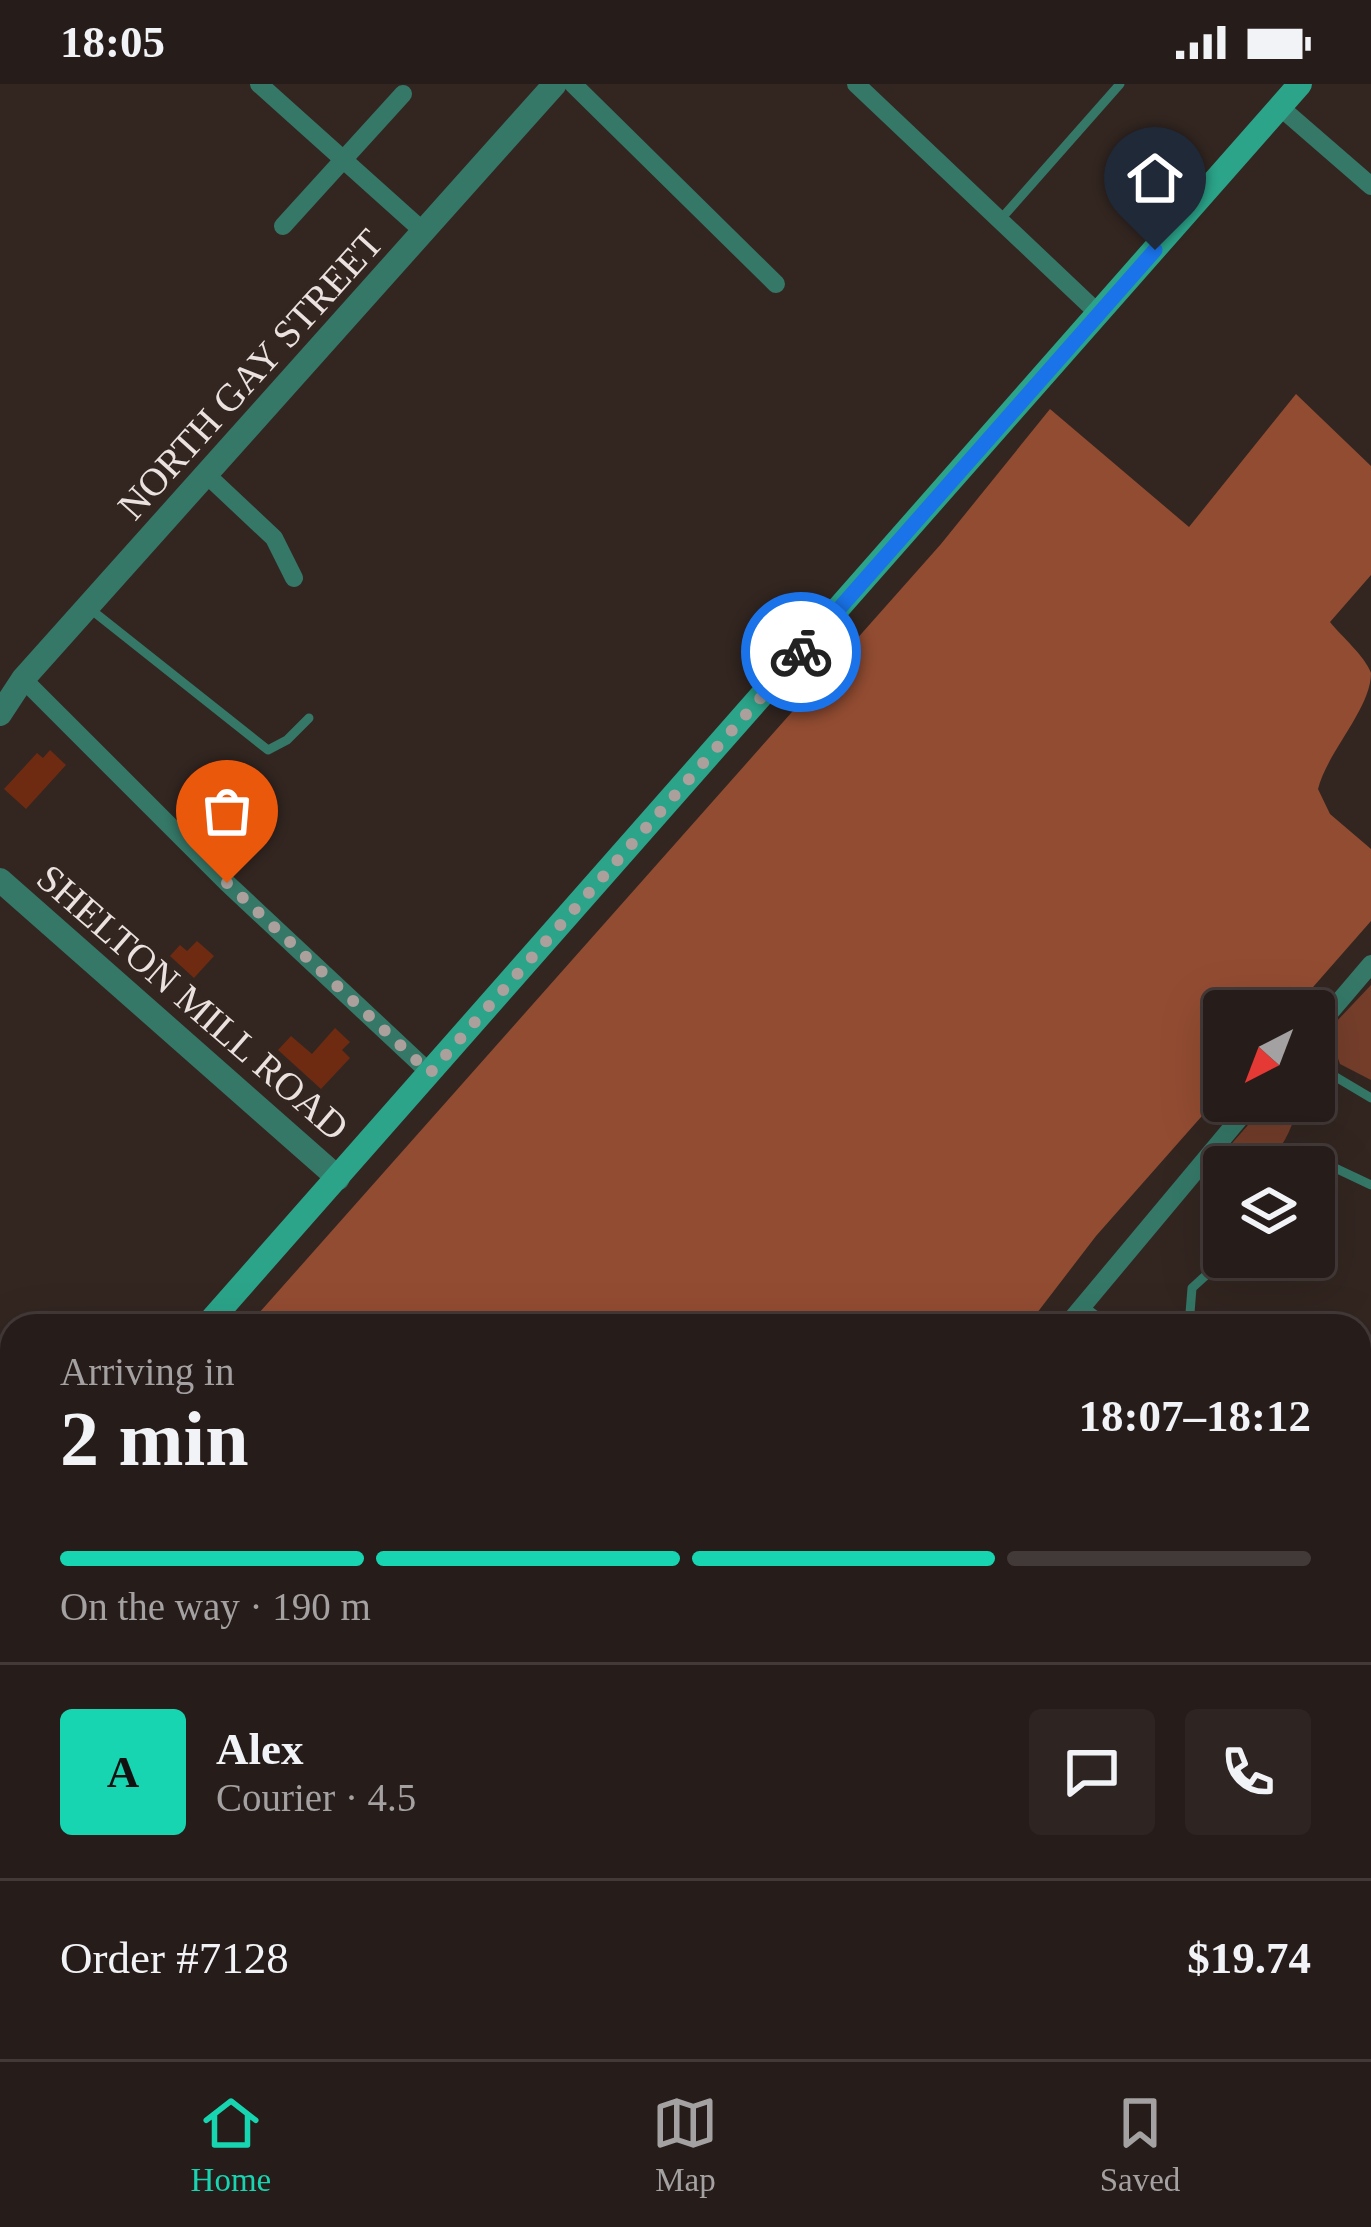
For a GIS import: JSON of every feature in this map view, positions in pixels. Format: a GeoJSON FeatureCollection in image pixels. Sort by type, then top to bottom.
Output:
{"type":"FeatureCollection","features":[{"type":"Feature","properties":{"kind":"main road"},"geometry":{"type":"LineString","coordinates":[[217,1314],[1300,84]]}},
{"type":"Feature","properties":{"kind":"street"},"geometry":{"type":"LineString","coordinates":[[259,84],[424,232]]}},
{"type":"Feature","properties":{"kind":"street","name":"NORTH GAY STREET"},"geometry":{"type":"LineString","coordinates":[[0,713],[23,679],[556,84]]}},
{"type":"Feature","properties":{"kind":"street"},"geometry":{"type":"LineString","coordinates":[[573,84],[776,284]]}},
{"type":"Feature","properties":{"kind":"street"},"geometry":{"type":"LineString","coordinates":[[856,84],[1099,314]]}},
{"type":"Feature","properties":{"kind":"street"},"geometry":{"type":"LineString","coordinates":[[283,226],[403,94]]}},
{"type":"Feature","properties":{"kind":"street"},"geometry":{"type":"LineString","coordinates":[[1280,107],[1371,186]]}},
{"type":"Feature","properties":{"kind":"street"},"geometry":{"type":"LineString","coordinates":[[208,476],[274,538],[294,578]]}},
{"type":"Feature","properties":{"kind":"street"},"geometry":{"type":"LineString","coordinates":[[23,679],[227,883],[430,1073]]}},
{"type":"Feature","properties":{"kind":"street","name":"SHELTON MILL ROAD"},"geometry":{"type":"LineString","coordinates":[[0,880],[338,1178]]}},
{"type":"Feature","properties":{"kind":"street"},"geometry":{"type":"LineString","coordinates":[[1335,1006],[1371,964]]}},
{"type":"Feature","properties":{"kind":"street"},"geometry":{"type":"LineString","coordinates":[[1075,1314],[1236,1122]]}},
{"type":"Feature","properties":{"kind":"lane"},"geometry":{"type":"LineString","coordinates":[[1000,220],[1120,84]]}},
{"type":"Feature","properties":{"kind":"lane"},"geometry":{"type":"LineString","coordinates":[[89,608],[268,750],[287,740],[309,718]]}},
{"type":"Feature","properties":{"kind":"lane"},"geometry":{"type":"LineString","coordinates":[[1335,1077],[1371,1098]]}},
{"type":"Feature","properties":{"kind":"lane"},"geometry":{"type":"LineString","coordinates":[[1335,1168],[1371,1185]]}},
{"type":"Feature","properties":{"kind":"lane"},"geometry":{"type":"LineString","coordinates":[[1191,1314],[1192,1288],[1203,1278]]}},
{"type":"Feature","properties":{"kind":"lane"},"geometry":{"type":"LineString","coordinates":[[1082,1305],[1094,1314]]}},
{"type":"Feature","properties":{"kind":"shaded area"},"geometry":{"type":"Polygon","coordinates":[[[1296,394],[1371,466],[1371,575],[1330,622],[1368,667],[1369,687],[1318,789],[1330,814],[1371,849],[1371,921],[1310,990],[1203,990],[1203,1115],[1096,1236],[1036,1314],[259,1314],[941,544],[1050,409],[1189,527],[1296,394]]]}},
{"type":"Feature","properties":{"kind":"shaded area"},"geometry":{"type":"Polygon","coordinates":[[[1371,985],[1371,1080],[1340,1064],[1335,1023],[1371,985]]]}},
{"type":"Feature","properties":{"kind":"shaded area"},"geometry":{"type":"Polygon","coordinates":[[[1251,1122],[1292,1122],[1281,1146],[1230,1146],[1251,1122]]]}},
{"type":"Feature","properties":{"kind":"building"},"geometry":{"type":"Polygon","coordinates":[[[50,750],[66,765],[26,809],[4,789],[37,753],[43,758],[50,750]]]}},
{"type":"Feature","properties":{"kind":"building"},"geometry":{"type":"Polygon","coordinates":[[[197,941],[214,956],[194,978],[170,956],[180,945],[187,951],[197,941]]]}},
{"type":"Feature","properties":{"kind":"building"},"geometry":{"type":"Polygon","coordinates":[[[335,1028],[350,1042],[342,1050],[350,1058],[321,1089],[278,1050],[291,1036],[312,1054],[335,1028]]]}},
{"type":"Feature","properties":{"kind":"way so far"},"geometry":{"type":"LineString","coordinates":[[227,883],[430,1073],[801,652]]}},
{"type":"Feature","properties":{"kind":"route"},"geometry":{"type":"LineString","coordinates":[[801,652],[1155,250]]}}]}
